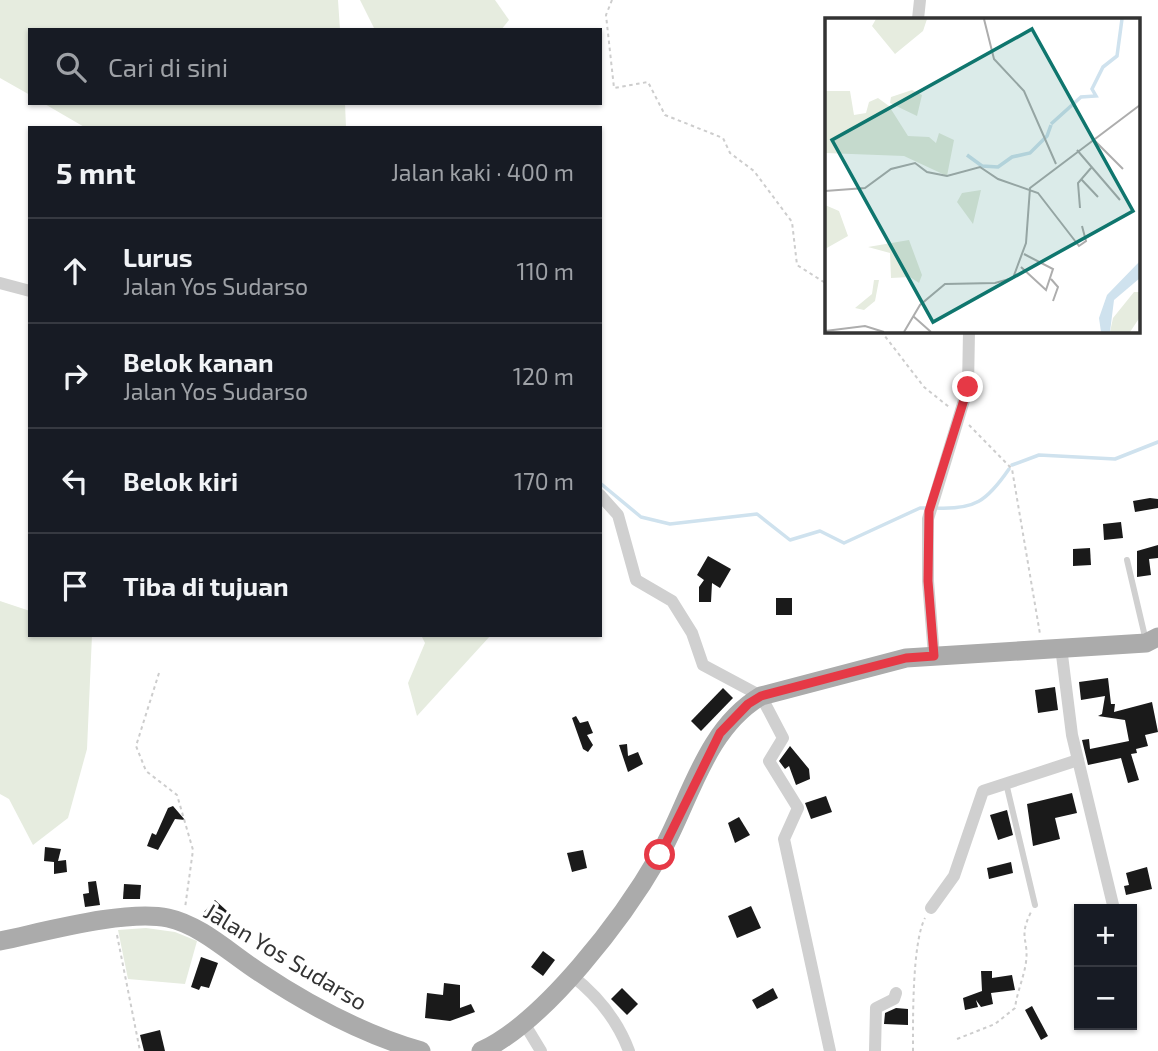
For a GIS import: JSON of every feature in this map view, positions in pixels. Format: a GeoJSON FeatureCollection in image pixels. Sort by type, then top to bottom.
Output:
{"type":"FeatureCollection","features":[{"type":"Feature","properties":{"kind":"main road"},"geometry":{"type":"LineString","coordinates":[[481,1051],[524,1023],[571,975],[608,931],[660,855],[720,733],[740,711],[761,696],[906,658],[1155,640]]}},
{"type":"Feature","properties":{"kind":"main road","name":"Jalan Yos Sudarso"},"geometry":{"type":"LineString","coordinates":[[0,941],[114,920],[146,916],[168,918],[184,923],[311,1004],[369,1034],[421,1051]]}},
{"type":"Feature","properties":{"kind":"street"},"geometry":{"type":"LineString","coordinates":[[918,18],[920,0]]}},
{"type":"Feature","properties":{"kind":"street"},"geometry":{"type":"LineString","coordinates":[[0,283],[28,290]]}},
{"type":"Feature","properties":{"kind":"street"},"geometry":{"type":"LineString","coordinates":[[934,656],[928,581],[930,506],[961,416],[968,387],[969,332]]}},
{"type":"Feature","properties":{"kind":"street"},"geometry":{"type":"LineString","coordinates":[[602,497],[618,515],[636,580],[672,601],[692,634],[703,665],[761,696],[783,738],[768,761],[798,808],[784,839],[830,1051]]}},
{"type":"Feature","properties":{"kind":"street"},"geometry":{"type":"LineString","coordinates":[[1052,648],[1063,684],[1078,760],[1113,904]]}},
{"type":"Feature","properties":{"kind":"street"},"geometry":{"type":"LineString","coordinates":[[931,908],[954,876],[979,794],[1078,760]]}},
{"type":"Feature","properties":{"kind":"street"},"geometry":{"type":"LineString","coordinates":[[571,975],[590,990],[604,1007],[622,1032],[629,1051]]}},
{"type":"Feature","properties":{"kind":"street"},"geometry":{"type":"LineString","coordinates":[[875,1051],[876,1008],[894,999],[896,993]]}},
{"type":"Feature","properties":{"kind":"street"},"geometry":{"type":"LineString","coordinates":[[524,1023],[541,1051]]}},
{"type":"Feature","properties":{"kind":"lane"},"geometry":{"type":"LineString","coordinates":[[1128,560],[1155,640]]}},
{"type":"Feature","properties":{"kind":"lane"},"geometry":{"type":"LineString","coordinates":[[1006,783],[1035,905]]}},
{"type":"Feature","properties":{"kind":"path"},"geometry":{"type":"LineString","coordinates":[[612,0],[606,15],[614,88],[648,82],[665,115],[723,138],[730,153],[754,171],[792,222],[797,265],[825,283]]}},
{"type":"Feature","properties":{"kind":"path"},"geometry":{"type":"LineString","coordinates":[[882,332],[924,387],[961,416],[1012,469],[1052,648]]}},
{"type":"Feature","properties":{"kind":"path"},"geometry":{"type":"LineString","coordinates":[[159,673],[136,746],[146,771],[177,795],[192,850],[184,923]]}},
{"type":"Feature","properties":{"kind":"path"},"geometry":{"type":"LineString","coordinates":[[957,1039],[995,1024],[1015,1008],[1019,981],[1026,962],[1023,929],[1035,905]]}},
{"type":"Feature","properties":{"kind":"path"},"geometry":{"type":"LineString","coordinates":[[913,1051],[921,927],[931,908]]}},
{"type":"Feature","properties":{"kind":"path"},"geometry":{"type":"LineString","coordinates":[[114,920],[140,1051]]}},
{"type":"Feature","properties":{"kind":"shaded area"},"geometry":{"type":"Polygon","coordinates":[[[0,0],[338,0],[340,28],[28,28],[28,94],[0,78],[0,0]]]}},
{"type":"Feature","properties":{"kind":"shaded area"},"geometry":{"type":"Polygon","coordinates":[[[360,0],[495,0],[509,20],[503,28],[374,28],[360,0]]]}},
{"type":"Feature","properties":{"kind":"shaded area"},"geometry":{"type":"Polygon","coordinates":[[[46,105],[345,105],[346,126],[83,126],[46,105]]]}},
{"type":"Feature","properties":{"kind":"shaded area"},"geometry":{"type":"Polygon","coordinates":[[[0,601],[28,610],[28,637],[92,637],[87,749],[68,818],[33,845],[9,799],[0,794],[0,601]]]}},
{"type":"Feature","properties":{"kind":"shaded area"},"geometry":{"type":"Polygon","coordinates":[[[422,637],[489,637],[417,716],[408,683],[425,643],[422,637]]]}},
{"type":"Feature","properties":{"kind":"shaded area"},"geometry":{"type":"Polygon","coordinates":[[[146,928],[175,932],[197,941],[185,984],[128,979],[118,930],[146,928]]]}},
{"type":"Feature","properties":{"kind":"building"},"geometry":{"type":"Polygon","coordinates":[[[1158,499],[1158,508],[1135,512],[1133,501],[1158,499]]]}},
{"type":"Feature","properties":{"kind":"building"},"geometry":{"type":"Polygon","coordinates":[[[1121,522],[1123,538],[1104,540],[1103,524],[1121,522]]]}},
{"type":"Feature","properties":{"kind":"building"},"geometry":{"type":"Polygon","coordinates":[[[1158,545],[1158,558],[1149,559],[1151,575],[1137,577],[1137,551],[1158,545]]]}},
{"type":"Feature","properties":{"kind":"building"},"geometry":{"type":"Polygon","coordinates":[[[1090,548],[1091,565],[1073,566],[1073,549],[1090,548]]]}},
{"type":"Feature","properties":{"kind":"building"},"geometry":{"type":"Polygon","coordinates":[[[708,556],[731,569],[720,588],[712,583],[711,602],[699,602],[699,587],[704,580],[697,575],[708,556]]]}},
{"type":"Feature","properties":{"kind":"building"},"geometry":{"type":"Polygon","coordinates":[[[776,598],[792,598],[792,615],[776,615],[776,598]]]}},
{"type":"Feature","properties":{"kind":"building"},"geometry":{"type":"Polygon","coordinates":[[[1108,678],[1111,704],[1115,704],[1114,712],[1152,702],[1158,732],[1145,735],[1148,746],[1136,749],[1137,753],[1131,754],[1139,780],[1128,783],[1121,758],[1088,765],[1082,740],[1089,739],[1090,749],[1129,741],[1125,720],[1098,716],[1102,714],[1105,696],[1081,700],[1079,682],[1108,678]]]}},
{"type":"Feature","properties":{"kind":"building"},"geometry":{"type":"Polygon","coordinates":[[[1055,687],[1058,710],[1038,713],[1035,690],[1055,687]]]}},
{"type":"Feature","properties":{"kind":"building"},"geometry":{"type":"Polygon","coordinates":[[[723,688],[733,698],[701,731],[691,721],[723,688]]]}},
{"type":"Feature","properties":{"kind":"building"},"geometry":{"type":"Polygon","coordinates":[[[576,716],[580,723],[588,721],[593,733],[587,735],[593,745],[588,752],[583,749],[572,718],[576,716]]]}},
{"type":"Feature","properties":{"kind":"building"},"geometry":{"type":"Polygon","coordinates":[[[627,744],[628,756],[638,752],[643,764],[628,772],[619,745],[627,744]]]}},
{"type":"Feature","properties":{"kind":"building"},"geometry":{"type":"Polygon","coordinates":[[[790,746],[809,769],[810,779],[796,785],[789,766],[785,769],[779,761],[790,746]]]}},
{"type":"Feature","properties":{"kind":"building"},"geometry":{"type":"Polygon","coordinates":[[[1072,793],[1077,813],[1055,818],[1060,839],[1033,846],[1027,804],[1072,793]]]}},
{"type":"Feature","properties":{"kind":"building"},"geometry":{"type":"Polygon","coordinates":[[[826,796],[832,812],[811,819],[805,803],[826,796]]]}},
{"type":"Feature","properties":{"kind":"building"},"geometry":{"type":"Polygon","coordinates":[[[173,806],[185,820],[175,819],[158,850],[147,846],[152,833],[156,835],[168,808],[173,806]]]}},
{"type":"Feature","properties":{"kind":"building"},"geometry":{"type":"Polygon","coordinates":[[[1007,810],[1013,835],[998,840],[990,815],[1007,810]]]}},
{"type":"Feature","properties":{"kind":"building"},"geometry":{"type":"Polygon","coordinates":[[[739,817],[750,835],[735,843],[728,823],[739,817]]]}},
{"type":"Feature","properties":{"kind":"building"},"geometry":{"type":"Polygon","coordinates":[[[45,847],[61,849],[58,861],[66,860],[67,872],[54,874],[54,862],[44,861],[45,847]]]}},
{"type":"Feature","properties":{"kind":"building"},"geometry":{"type":"Polygon","coordinates":[[[583,850],[587,868],[572,872],[567,853],[583,850]]]}},
{"type":"Feature","properties":{"kind":"building"},"geometry":{"type":"Polygon","coordinates":[[[1011,862],[1013,873],[989,879],[987,868],[1011,862]]]}},
{"type":"Feature","properties":{"kind":"building"},"geometry":{"type":"Polygon","coordinates":[[[1147,867],[1152,889],[1126,895],[1124,886],[1129,885],[1126,873],[1147,867]]]}},
{"type":"Feature","properties":{"kind":"building"},"geometry":{"type":"Polygon","coordinates":[[[96,881],[100,905],[85,907],[83,894],[89,893],[88,882],[96,881]]]}},
{"type":"Feature","properties":{"kind":"building"},"geometry":{"type":"Polygon","coordinates":[[[124,884],[141,885],[140,899],[123,899],[124,884]]]}},
{"type":"Feature","properties":{"kind":"building"},"geometry":{"type":"Polygon","coordinates":[[[215,900],[227,911],[217,923],[204,912],[215,900]]]}},
{"type":"Feature","properties":{"kind":"building"},"geometry":{"type":"Polygon","coordinates":[[[751,906],[761,928],[737,938],[728,916],[751,906]]]}},
{"type":"Feature","properties":{"kind":"building"},"geometry":{"type":"Polygon","coordinates":[[[543,951],[555,960],[543,976],[531,967],[543,951]]]}},
{"type":"Feature","properties":{"kind":"building"},"geometry":{"type":"Polygon","coordinates":[[[201,957],[218,963],[209,988],[201,986],[199,990],[191,987],[201,957]]]}},
{"type":"Feature","properties":{"kind":"building"},"geometry":{"type":"Polygon","coordinates":[[[981,971],[992,971],[992,978],[1012,975],[1015,990],[991,993],[993,1004],[981,1007],[976,1000],[978,1007],[965,1010],[963,998],[982,991],[981,971]]]}},
{"type":"Feature","properties":{"kind":"building"},"geometry":{"type":"Polygon","coordinates":[[[444,983],[460,985],[460,1008],[471,1004],[475,1012],[450,1021],[425,1018],[427,993],[443,995],[444,983]]]}},
{"type":"Feature","properties":{"kind":"building"},"geometry":{"type":"Polygon","coordinates":[[[622,988],[638,1004],[627,1015],[611,999],[622,988]]]}},
{"type":"Feature","properties":{"kind":"building"},"geometry":{"type":"Polygon","coordinates":[[[773,988],[778,998],[757,1009],[752,1000],[773,988]]]}},
{"type":"Feature","properties":{"kind":"building"},"geometry":{"type":"Polygon","coordinates":[[[1032,1006],[1048,1036],[1041,1040],[1025,1010],[1032,1006]]]}},
{"type":"Feature","properties":{"kind":"building"},"geometry":{"type":"Polygon","coordinates":[[[896,1008],[908,1009],[908,1025],[884,1024],[885,1013],[896,1008]]]}},
{"type":"Feature","properties":{"kind":"building"},"geometry":{"type":"Polygon","coordinates":[[[160,1030],[165,1051],[144,1051],[140,1035],[160,1030]]]}},
{"type":"Feature","properties":{"kind":"waterway"},"geometry":{"type":"LineString","coordinates":[[1012,465],[1039,455],[1115,459],[1158,442]]}},
{"type":"Feature","properties":{"kind":"waterway"},"geometry":{"type":"LineString","coordinates":[[935,508],[960,507],[979,501],[994,489],[1009,469]]}},
{"type":"Feature","properties":{"kind":"waterway"},"geometry":{"type":"LineString","coordinates":[[602,485],[641,517],[670,524],[757,514],[790,540],[820,531],[844,543],[920,508],[928,508]]}},
{"type":"Feature","properties":{"kind":"route"},"geometry":{"type":"LineString","coordinates":[[660,855],[720,733],[748,704],[761,696],[906,658],[934,656],[928,581],[929,511],[968,387]]}}]}
